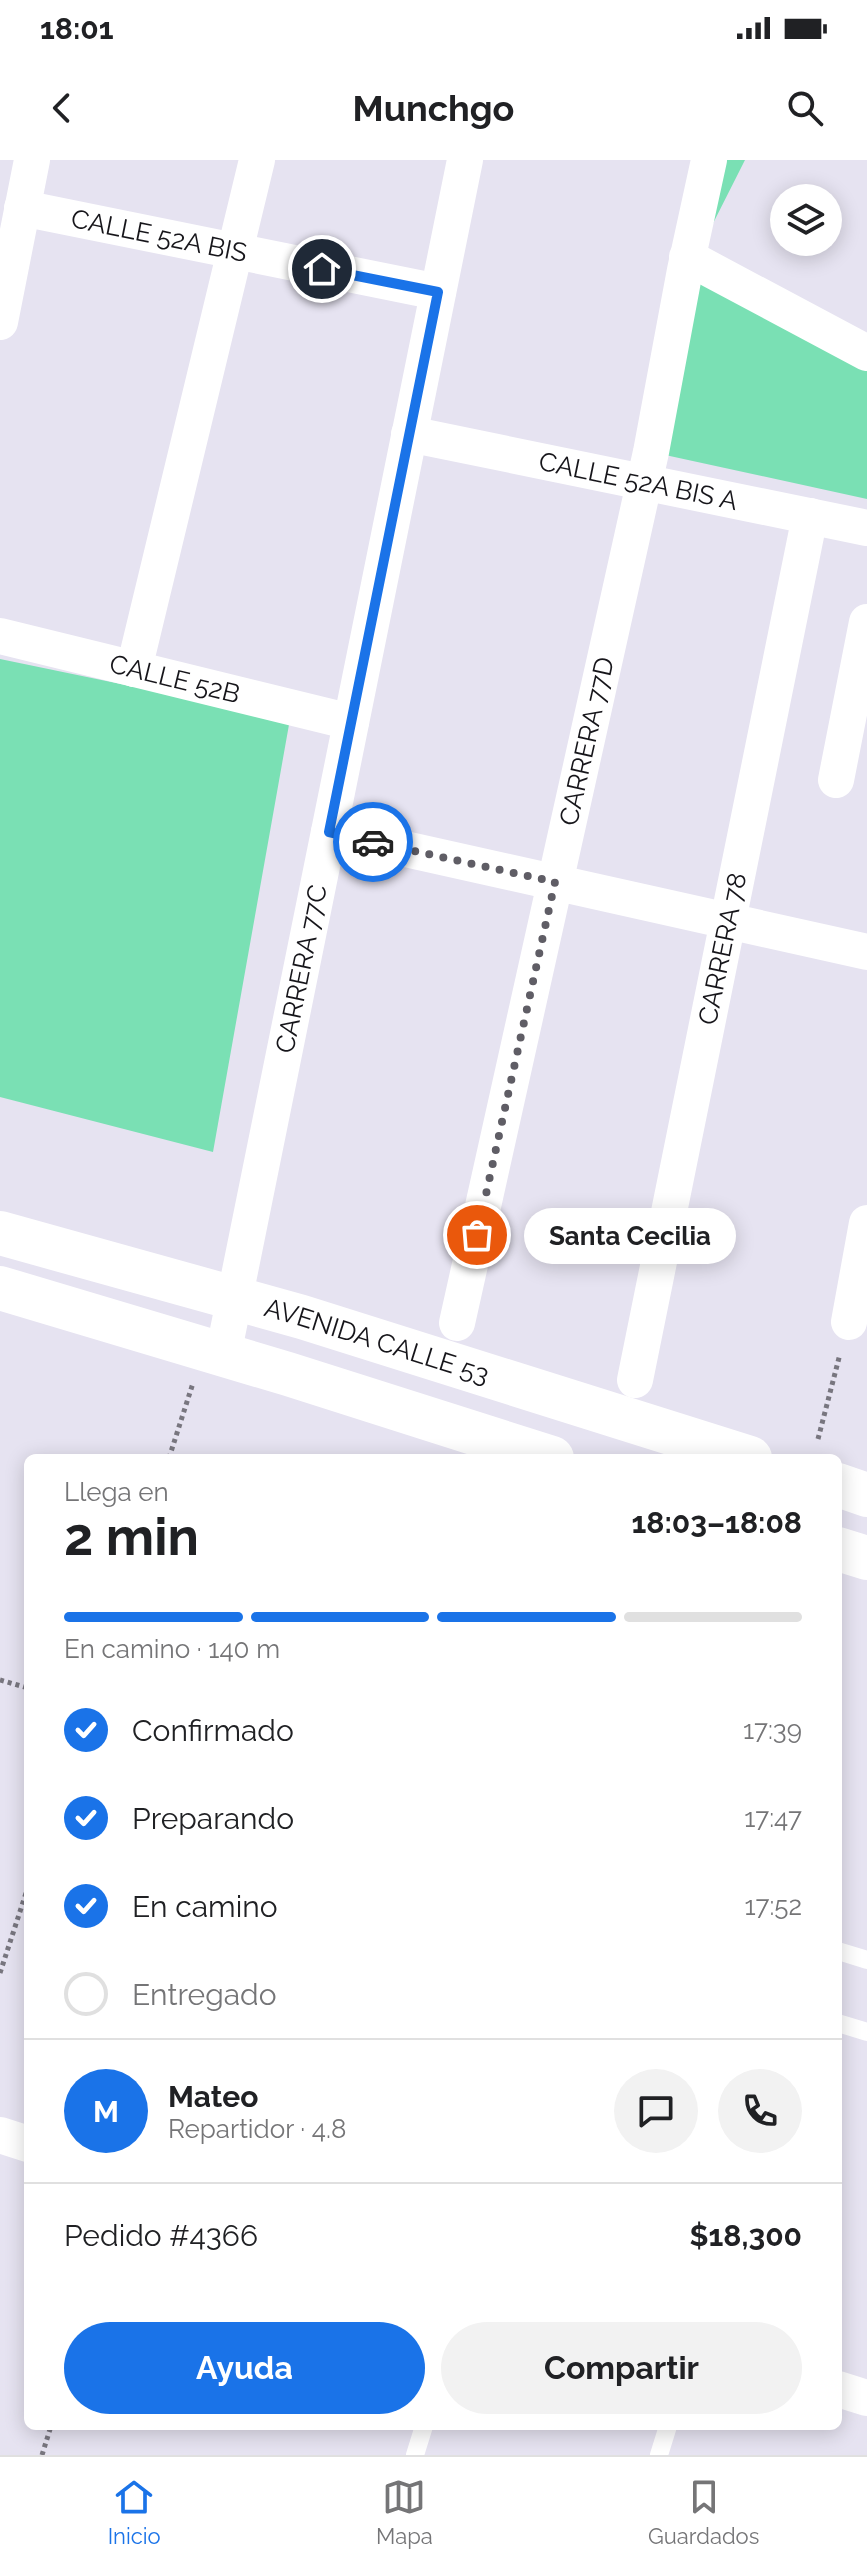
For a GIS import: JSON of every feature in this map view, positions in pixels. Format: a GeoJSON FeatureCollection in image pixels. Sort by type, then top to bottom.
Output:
{"type":"FeatureCollection","features":[{"type":"Feature","properties":{"kind":"street"},"geometry":{"type":"LineString","coordinates":[[0,322],[32,160]]}},
{"type":"Feature","properties":{"kind":"street"},"geometry":{"type":"LineString","coordinates":[[134,669],[257,160]]}},
{"type":"Feature","properties":{"kind":"street","name":"CARRERA 77C"},"geometry":{"type":"LineString","coordinates":[[214,1352],[235,1298],[465,160]]}},
{"type":"Feature","properties":{"kind":"street","name":"CARRERA 77D"},"geometry":{"type":"LineString","coordinates":[[457,1323],[644,482],[709,160]]}},
{"type":"Feature","properties":{"kind":"street","name":"CALLE 52A BIS"},"geometry":{"type":"LineString","coordinates":[[22,208],[438,292]]}},
{"type":"Feature","properties":{"kind":"street"},"geometry":{"type":"LineString","coordinates":[[687,257],[867,353]]}},
{"type":"Feature","properties":{"kind":"street","name":"CALLE 52A BIS A"},"geometry":{"type":"LineString","coordinates":[[409,434],[867,528]]}},
{"type":"Feature","properties":{"kind":"street","name":"CARRERA 78"},"geometry":{"type":"LineString","coordinates":[[635,1380],[810,516]]}},
{"type":"Feature","properties":{"kind":"street"},"geometry":{"type":"LineString","coordinates":[[836,780],[867,622]]}},
{"type":"Feature","properties":{"kind":"street","name":"CALLE 52B"},"geometry":{"type":"LineString","coordinates":[[0,636],[351,722]]}},
{"type":"Feature","properties":{"kind":"street"},"geometry":{"type":"LineString","coordinates":[[329,832],[867,952]]}},
{"type":"Feature","properties":{"kind":"street"},"geometry":{"type":"LineString","coordinates":[[849,1322],[867,1223]]}},
{"type":"Feature","properties":{"kind":"street","name":"AVENIDA CALLE 53"},"geometry":{"type":"LineString","coordinates":[[0,1233],[235,1298],[697,1450],[724,1454]]}},
{"type":"Feature","properties":{"kind":"street"},"geometry":{"type":"LineString","coordinates":[[0,1288],[539,1454]]}},
{"type":"Feature","properties":{"kind":"street"},"geometry":{"type":"LineString","coordinates":[[842,1486],[867,1495]]}},
{"type":"Feature","properties":{"kind":"street"},"geometry":{"type":"LineString","coordinates":[[842,1550],[867,1558]]}},
{"type":"Feature","properties":{"kind":"street"},"geometry":{"type":"LineString","coordinates":[[0,2135],[24,2143]]}},
{"type":"Feature","properties":{"kind":"street"},"geometry":{"type":"LineString","coordinates":[[842,2390],[867,2398]]}},
{"type":"Feature","properties":{"kind":"lane"},"geometry":{"type":"LineString","coordinates":[[842,1952],[867,1960]]}},
{"type":"Feature","properties":{"kind":"lane"},"geometry":{"type":"LineString","coordinates":[[842,2024],[867,2032]]}},
{"type":"Feature","properties":{"kind":"lane"},"geometry":{"type":"LineString","coordinates":[[415,2455],[423,2430]]}},
{"type":"Feature","properties":{"kind":"lane"},"geometry":{"type":"LineString","coordinates":[[659,2455],[667,2430]]}},
{"type":"Feature","properties":{"kind":"path"},"geometry":{"type":"LineString","coordinates":[[818,1439],[849,1322]]}},
{"type":"Feature","properties":{"kind":"path"},"geometry":{"type":"LineString","coordinates":[[171,1454],[214,1352]]}},
{"type":"Feature","properties":{"kind":"path"},"geometry":{"type":"LineString","coordinates":[[0,1680],[24,1687]]}},
{"type":"Feature","properties":{"kind":"path"},"geometry":{"type":"LineString","coordinates":[[0,1973],[24,1899]]}},
{"type":"Feature","properties":{"kind":"path"},"geometry":{"type":"LineString","coordinates":[[42,2455],[50,2430]]}},
{"type":"Feature","properties":{"kind":"green space"},"geometry":{"type":"Polygon","coordinates":[[[717,160],[745,160],[693,263],[717,160]]]}},
{"type":"Feature","properties":{"kind":"green space"},"geometry":{"type":"Polygon","coordinates":[[[693,263],[867,359],[867,499],[656,453],[693,263]]]}},
{"type":"Feature","properties":{"kind":"green space"},"geometry":{"type":"Polygon","coordinates":[[[0,659],[290,719],[213,1152],[0,1097],[0,659]]]}},
{"type":"Feature","properties":{"kind":"way so far"},"geometry":{"type":"LineString","coordinates":[[373,842],[555,882],[477,1235]]}},
{"type":"Feature","properties":{"kind":"place","name":"Santa Cecilia"},"geometry":{"type":"Point","coordinates":[477,1235]}},
{"type":"Feature","properties":{"kind":"route"},"geometry":{"type":"LineString","coordinates":[[322,269],[438,292],[329,832],[373,842]]}}]}
